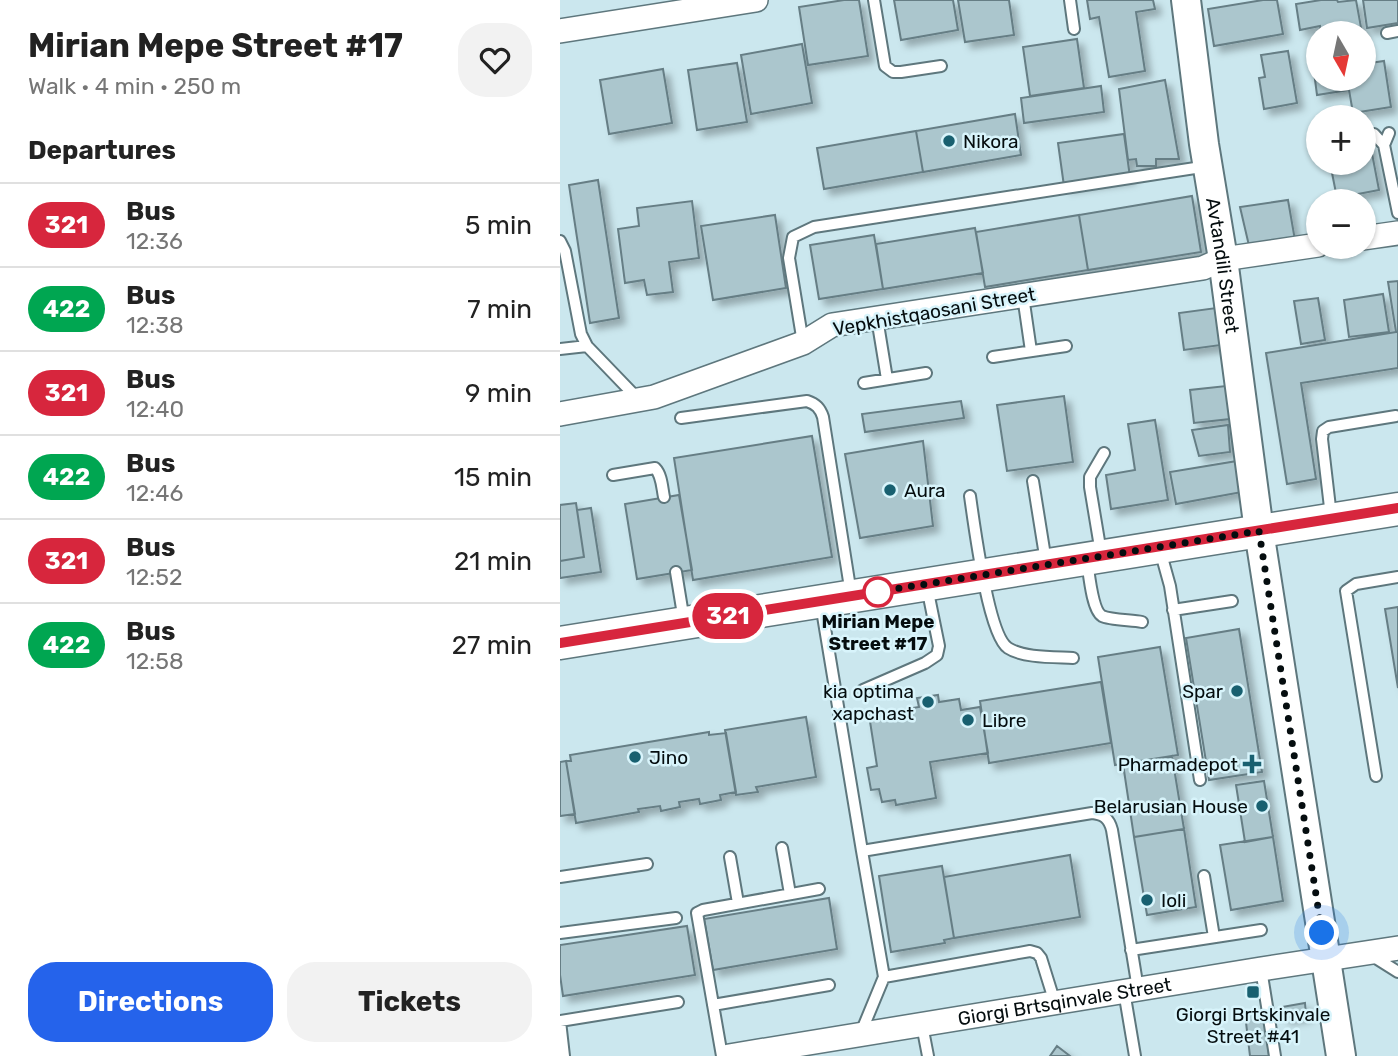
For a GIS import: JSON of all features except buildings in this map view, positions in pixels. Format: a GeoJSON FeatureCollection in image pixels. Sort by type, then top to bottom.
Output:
{"type":"FeatureCollection","features":[{"type":"Feature","properties":{"kind":"main road"},"geometry":{"type":"LineString","coordinates":[[560,643],[1398,509]]}},
{"type":"Feature","properties":{"kind":"street"},"geometry":{"type":"LineString","coordinates":[[560,32],[754,0]]}},
{"type":"Feature","properties":{"kind":"street","name":"Avtandili Street"},"geometry":{"type":"LineString","coordinates":[[1186,0],[1259,531],[1341,1056]]}},
{"type":"Feature","properties":{"kind":"street"},"geometry":{"type":"LineString","coordinates":[[1376,236],[1398,233]]}},
{"type":"Feature","properties":{"kind":"street","name":"Vepkhistqaosani Street"},"geometry":{"type":"LineString","coordinates":[[560,414],[654,397],[803,343],[832,325],[1203,268],[1223,259],[1306,247]]}},
{"type":"Feature","properties":{"kind":"street","name":"Giorgi Brtsqinvale Street"},"geometry":{"type":"LineString","coordinates":[[729,1056],[760,1054],[922,1024],[1398,948]]}},
{"type":"Feature","properties":{"kind":"lane"},"geometry":{"type":"LineString","coordinates":[[874,0],[886,66],[893,72],[941,66]]}},
{"type":"Feature","properties":{"kind":"lane"},"geometry":{"type":"LineString","coordinates":[[1070,0],[1074,29]]}},
{"type":"Feature","properties":{"kind":"lane"},"geometry":{"type":"LineString","coordinates":[[1384,145],[1389,133]]}},
{"type":"Feature","properties":{"kind":"lane"},"geometry":{"type":"LineString","coordinates":[[1376,136],[1384,145],[1398,213]]}},
{"type":"Feature","properties":{"kind":"lane"},"geometry":{"type":"LineString","coordinates":[[803,343],[789,258],[793,237],[814,227],[1208,166]]}},
{"type":"Feature","properties":{"kind":"lane"},"geometry":{"type":"LineString","coordinates":[[560,241],[565,251],[581,334],[587,346],[639,400]]}},
{"type":"Feature","properties":{"kind":"lane"},"geometry":{"type":"LineString","coordinates":[[1023,296],[1031,351]]}},
{"type":"Feature","properties":{"kind":"lane"},"geometry":{"type":"LineString","coordinates":[[877,318],[887,379]]}},
{"type":"Feature","properties":{"kind":"lane"},"geometry":{"type":"LineString","coordinates":[[560,349],[587,346]]}},
{"type":"Feature","properties":{"kind":"lane"},"geometry":{"type":"LineString","coordinates":[[993,357],[1066,346]]}},
{"type":"Feature","properties":{"kind":"lane"},"geometry":{"type":"LineString","coordinates":[[864,383],[926,373]]}},
{"type":"Feature","properties":{"kind":"lane"},"geometry":{"type":"LineString","coordinates":[[681,418],[807,401],[820,409],[824,417],[851,597]]}},
{"type":"Feature","properties":{"kind":"lane"},"geometry":{"type":"LineString","coordinates":[[1332,519],[1323,431],[1329,427],[1396,416]]}},
{"type":"Feature","properties":{"kind":"lane"},"geometry":{"type":"LineString","coordinates":[[1104,453],[1090,477],[1094,598],[1098,612],[1103,616],[1142,622]]}},
{"type":"Feature","properties":{"kind":"lane"},"geometry":{"type":"LineString","coordinates":[[613,475],[655,468],[660,477],[664,497]]}},
{"type":"Feature","properties":{"kind":"lane"},"geometry":{"type":"LineString","coordinates":[[1033,481],[1046,565]]}},
{"type":"Feature","properties":{"kind":"lane"},"geometry":{"type":"LineString","coordinates":[[970,496],[983,575],[1001,641],[1008,648],[1022,654],[1073,658]]}},
{"type":"Feature","properties":{"kind":"lane"},"geometry":{"type":"LineString","coordinates":[[1159,547],[1170,586],[1200,780]]}},
{"type":"Feature","properties":{"kind":"lane"},"geometry":{"type":"LineString","coordinates":[[676,572],[685,623]]}},
{"type":"Feature","properties":{"kind":"lane"},"geometry":{"type":"LineString","coordinates":[[1376,776],[1346,591],[1356,584],[1398,577]]}},
{"type":"Feature","properties":{"kind":"lane"},"geometry":{"type":"LineString","coordinates":[[863,690],[925,663],[937,655],[939,646],[926,584]]}},
{"type":"Feature","properties":{"kind":"lane"},"geometry":{"type":"LineString","coordinates":[[821,601],[884,976],[860,1035]]}},
{"type":"Feature","properties":{"kind":"lane"},"geometry":{"type":"LineString","coordinates":[[1173,610],[1232,601]]}},
{"type":"Feature","properties":{"kind":"lane"},"geometry":{"type":"LineString","coordinates":[[862,850],[1091,814],[1106,817],[1112,830],[1131,950],[1135,1056]]}},
{"type":"Feature","properties":{"kind":"lane"},"geometry":{"type":"LineString","coordinates":[[782,848],[790,894]]}},
{"type":"Feature","properties":{"kind":"lane"},"geometry":{"type":"LineString","coordinates":[[730,857],[738,903]]}},
{"type":"Feature","properties":{"kind":"lane"},"geometry":{"type":"LineString","coordinates":[[560,877],[647,863]]}},
{"type":"Feature","properties":{"kind":"lane"},"geometry":{"type":"LineString","coordinates":[[1204,876],[1214,937]]}},
{"type":"Feature","properties":{"kind":"lane"},"geometry":{"type":"LineString","coordinates":[[722,1056],[697,913],[703,909],[819,889]]}},
{"type":"Feature","properties":{"kind":"lane"},"geometry":{"type":"LineString","coordinates":[[560,933],[676,918]]}},
{"type":"Feature","properties":{"kind":"lane"},"geometry":{"type":"LineString","coordinates":[[1131,950],[1261,930]]}},
{"type":"Feature","properties":{"kind":"lane"},"geometry":{"type":"LineString","coordinates":[[884,976],[1030,951],[1041,958],[1055,1003]]}},
{"type":"Feature","properties":{"kind":"lane"},"geometry":{"type":"LineString","coordinates":[[1367,953],[1398,972]]}},
{"type":"Feature","properties":{"kind":"lane"},"geometry":{"type":"LineString","coordinates":[[1261,969],[1275,1056]]}},
{"type":"Feature","properties":{"kind":"lane"},"geometry":{"type":"LineString","coordinates":[[713,1005],[829,985]]}},
{"type":"Feature","properties":{"kind":"lane"},"geometry":{"type":"LineString","coordinates":[[564,1056],[560,1021],[678,1002]]}},
{"type":"Feature","properties":{"kind":"lane"},"geometry":{"type":"LineString","coordinates":[[922,1024],[928,1056]]}},
{"type":"Feature","properties":{"kind":"bus line","name":"321"},"geometry":{"type":"LineString","coordinates":[[560,643],[1398,508]]}},
{"type":"Feature","properties":{"kind":"place","name":"Nikora"},"geometry":{"type":"Point","coordinates":[949,141]}},
{"type":"Feature","properties":{"kind":"place","name":"Aura"},"geometry":{"type":"Point","coordinates":[890,490]}},
{"type":"Feature","properties":{"kind":"place","name":"Mirian Mepe Street #17"},"geometry":{"type":"Point","coordinates":[878,592]}},
{"type":"Feature","properties":{"kind":"place","name":"Spar"},"geometry":{"type":"Point","coordinates":[1237,691]}},
{"type":"Feature","properties":{"kind":"place","name":"kia optima xapchast"},"geometry":{"type":"Point","coordinates":[928,702]}},
{"type":"Feature","properties":{"kind":"place","name":"Libre"},"geometry":{"type":"Point","coordinates":[968,720]}},
{"type":"Feature","properties":{"kind":"place","name":"Jino"},"geometry":{"type":"Point","coordinates":[635,757]}},
{"type":"Feature","properties":{"kind":"place","name":"Pharmadepot"},"geometry":{"type":"Point","coordinates":[1252,764]}},
{"type":"Feature","properties":{"kind":"place","name":"Belarusian House"},"geometry":{"type":"Point","coordinates":[1262,806]}},
{"type":"Feature","properties":{"kind":"place","name":"Ioli"},"geometry":{"type":"Point","coordinates":[1147,900]}},
{"type":"Feature","properties":{"kind":"place","name":"Giorgi Brtskinvale Street #41"},"geometry":{"type":"Point","coordinates":[1253,992]}},
{"type":"Feature","properties":{"kind":"route"},"geometry":{"type":"LineString","coordinates":[[878,592],[1259,531],[1322,933]]}}]}
